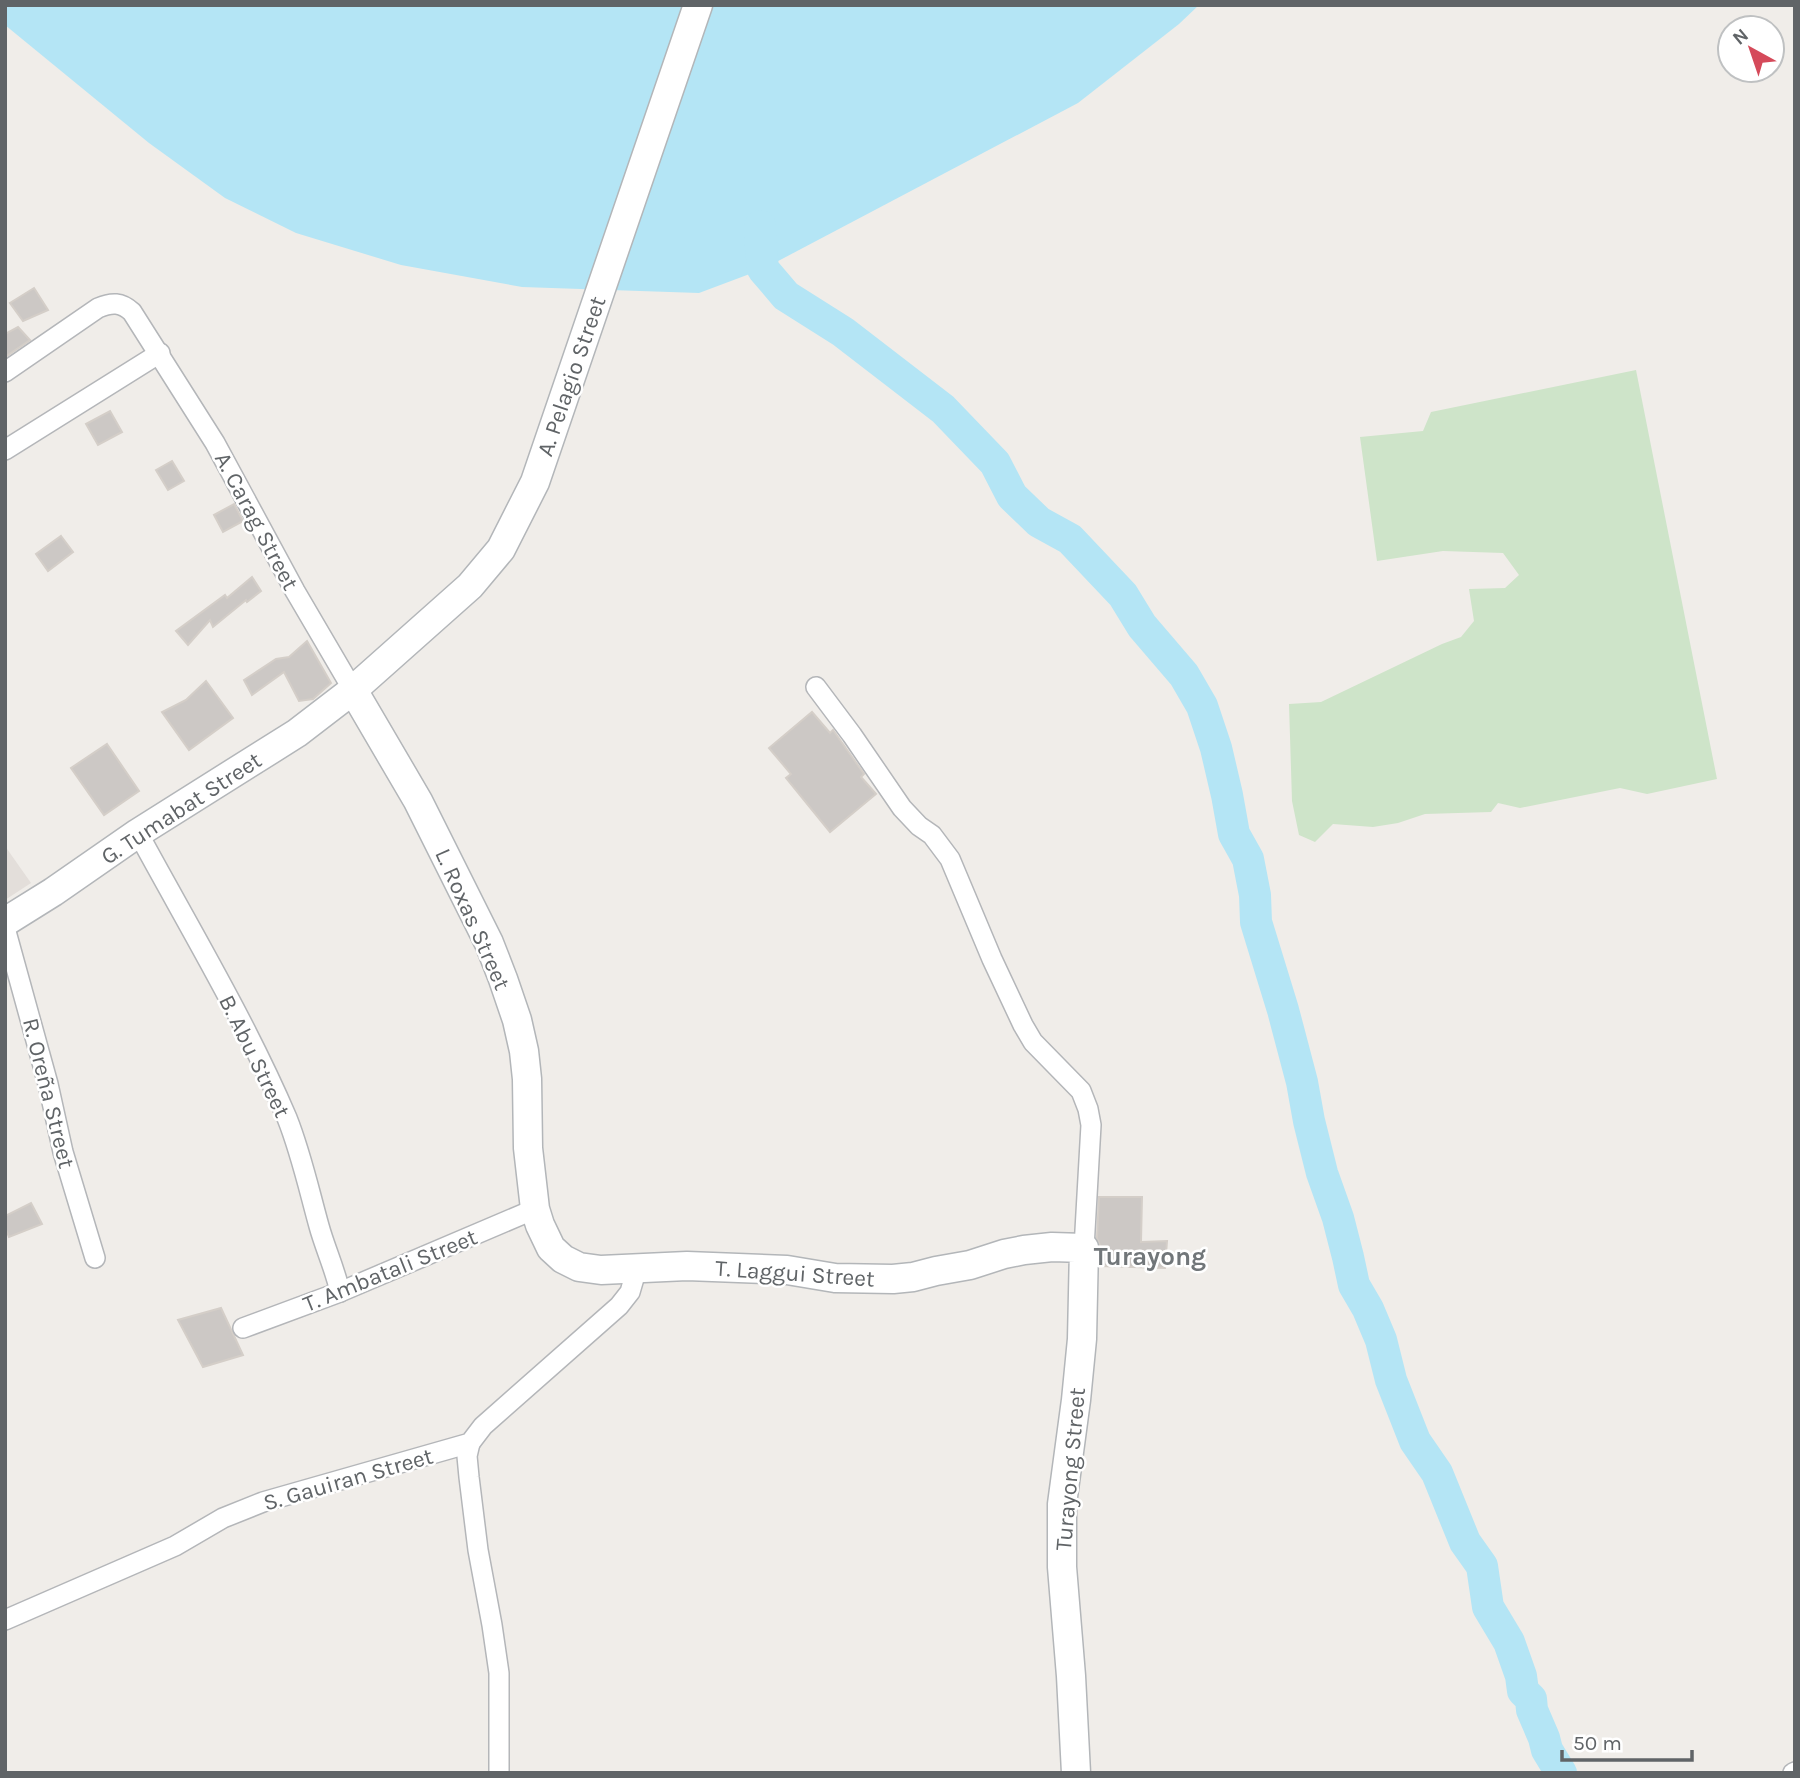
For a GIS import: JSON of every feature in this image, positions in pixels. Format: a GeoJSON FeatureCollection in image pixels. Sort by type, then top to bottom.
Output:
{"type":"FeatureCollection","features":[{"type":"Feature","properties":{"kind":"street","name":"A. Pelagio Street"},"geometry":{"type":"LineString","coordinates":[[353,690],[470,586],[501,549],[535,482],[698,5]]}},
{"type":"Feature","properties":{"kind":"street","name":"A. Carag Street"},"geometry":{"type":"LineString","coordinates":[[5,372],[98,308],[117,303],[132,312],[215,443],[295,591],[353,690]]}},
{"type":"Feature","properties":{"kind":"street"},"geometry":{"type":"LineString","coordinates":[[5,450],[160,353]]}},
{"type":"Feature","properties":{"kind":"street"},"geometry":{"type":"LineString","coordinates":[[816,687],[902,808],[932,835],[950,859],[1023,1025],[1033,1042],[1081,1091],[1091,1125],[1084,1248]]}},
{"type":"Feature","properties":{"kind":"street","name":"G. Tumabat Street"},"geometry":{"type":"LineString","coordinates":[[5,922],[138,833],[297,733],[353,690]]}},
{"type":"Feature","properties":{"kind":"street","name":"L. Roxas Street"},"geometry":{"type":"LineString","coordinates":[[353,690],[418,801],[489,943],[503,979],[524,1051],[528,1148],[535,1209]]}},
{"type":"Feature","properties":{"kind":"street","name":"B. Abu Street"},"geometry":{"type":"LineString","coordinates":[[138,833],[245,1031],[288,1121],[340,1292]]}},
{"type":"Feature","properties":{"kind":"street","name":"R. Oreña Street"},"geometry":{"type":"LineString","coordinates":[[5,928],[48,1084],[63,1152],[95,1258]]}},
{"type":"Feature","properties":{"kind":"street","name":"T. Laggui Street"},"geometry":{"type":"LineString","coordinates":[[535,1209],[551,1248],[579,1267],[601,1270],[687,1266],[787,1270],[835,1278],[893,1279],[970,1265],[1024,1250],[1084,1248]]}},
{"type":"Feature","properties":{"kind":"street","name":"T. Ambatali Street"},"geometry":{"type":"LineString","coordinates":[[243,1328],[340,1292],[535,1209]]}},
{"type":"Feature","properties":{"kind":"street","name":"Turayong Street"},"geometry":{"type":"LineString","coordinates":[[1076,1773],[1062,1567],[1062,1504],[1082,1339],[1084,1248]]}},
{"type":"Feature","properties":{"kind":"street"},"geometry":{"type":"LineString","coordinates":[[499,1773],[499,1673],[478,1550],[467,1456],[470,1443],[483,1426],[620,1306],[630,1292],[637,1268]]}},
{"type":"Feature","properties":{"kind":"street","name":"S. Gauiran Street"},"geometry":{"type":"LineString","coordinates":[[5,1620],[175,1546],[233,1514],[470,1443]]}},
{"type":"Feature","properties":{"kind":"shaded area"},"geometry":{"type":"Polygon","coordinates":[[[5,846],[31,883],[5,900],[5,846]]]}},
{"type":"Feature","properties":{"kind":"green space"},"geometry":{"type":"Polygon","coordinates":[[[1636,370],[1717,779],[1647,794],[1620,788],[1520,808],[1498,803],[1491,812],[1425,814],[1398,823],[1373,827],[1333,824],[1315,842],[1299,835],[1292,801],[1289,704],[1321,702],[1461,637],[1474,621],[1469,589],[1505,588],[1519,575],[1503,553],[1443,551],[1377,561],[1360,437],[1423,431],[1431,412],[1636,370]]]}},
{"type":"Feature","properties":{"kind":"water"},"geometry":{"type":"Polygon","coordinates":[[[5,5],[1199,5],[1179,24],[1078,103],[763,269],[699,293],[522,287],[401,265],[296,233],[225,198],[149,143],[5,25],[5,5]]]}},
{"type":"Feature","properties":{"kind":"building"},"geometry":{"type":"Polygon","coordinates":[[[34,288],[48,310],[23,321],[10,303],[34,288]]]}},
{"type":"Feature","properties":{"kind":"building"},"geometry":{"type":"Polygon","coordinates":[[[18,327],[30,340],[5,357],[5,334],[18,327]]]}},
{"type":"Feature","properties":{"kind":"building"},"geometry":{"type":"Polygon","coordinates":[[[110,411],[122,432],[98,445],[86,424],[110,411]]]}},
{"type":"Feature","properties":{"kind":"building"},"geometry":{"type":"Polygon","coordinates":[[[172,461],[184,481],[168,490],[156,470],[172,461]]]}},
{"type":"Feature","properties":{"kind":"building"},"geometry":{"type":"Polygon","coordinates":[[[234,504],[243,521],[223,532],[214,515],[234,504]]]}},
{"type":"Feature","properties":{"kind":"building"},"geometry":{"type":"Polygon","coordinates":[[[61,536],[73,552],[48,571],[36,554],[61,536]]]}},
{"type":"Feature","properties":{"kind":"building"},"geometry":{"type":"Polygon","coordinates":[[[252,577],[261,591],[213,627],[210,620],[188,645],[176,631],[225,595],[227,598],[252,577]]]}},
{"type":"Feature","properties":{"kind":"building"},"geometry":{"type":"Polygon","coordinates":[[[307,641],[331,683],[313,699],[299,701],[284,672],[252,695],[244,680],[276,659],[289,657],[307,641]]]}},
{"type":"Feature","properties":{"kind":"building"},"geometry":{"type":"Polygon","coordinates":[[[206,681],[233,718],[189,750],[162,712],[186,700],[206,681]]]}},
{"type":"Feature","properties":{"kind":"building"},"geometry":{"type":"Polygon","coordinates":[[[812,712],[830,733],[833,730],[864,774],[861,777],[876,794],[830,832],[786,778],[791,774],[769,748],[812,712]]]}},
{"type":"Feature","properties":{"kind":"building"},"geometry":{"type":"Polygon","coordinates":[[[107,744],[139,791],[104,815],[71,768],[107,744]]]}},
{"type":"Feature","properties":{"kind":"building"},"geometry":{"type":"Polygon","coordinates":[[[1099,1197],[1142,1197],[1141,1242],[1167,1241],[1165,1268],[1100,1266],[1101,1248],[1097,1238],[1099,1197]]]}},
{"type":"Feature","properties":{"kind":"building"},"geometry":{"type":"Polygon","coordinates":[[[31,1203],[42,1224],[9,1237],[5,1216],[31,1203]]]}},
{"type":"Feature","properties":{"kind":"building"},"geometry":{"type":"Polygon","coordinates":[[[221,1308],[243,1355],[203,1367],[178,1320],[221,1308]]]}},
{"type":"Feature","properties":{"kind":"waterway"},"geometry":{"type":"LineString","coordinates":[[760,226],[763,269],[786,296],[843,332],[943,409],[995,463],[1012,496],[1039,522],[1070,539],[1123,595],[1142,626],[1184,675],[1202,706],[1216,748],[1234,834],[1248,859],[1255,895],[1256,922],[1283,1010],[1322,1173],[1338,1218],[1354,1285],[1381,1340],[1391,1380],[1415,1441],[1437,1473],[1465,1542],[1482,1566],[1488,1607],[1509,1642],[1521,1676],[1523,1691],[1531,1699],[1532,1710],[1547,1750],[1561,1773]]}},
{"type":"Feature","properties":{"kind":"district","name":"Turayong"},"geometry":{"type":"Point","coordinates":[1150,1256]}}]}
